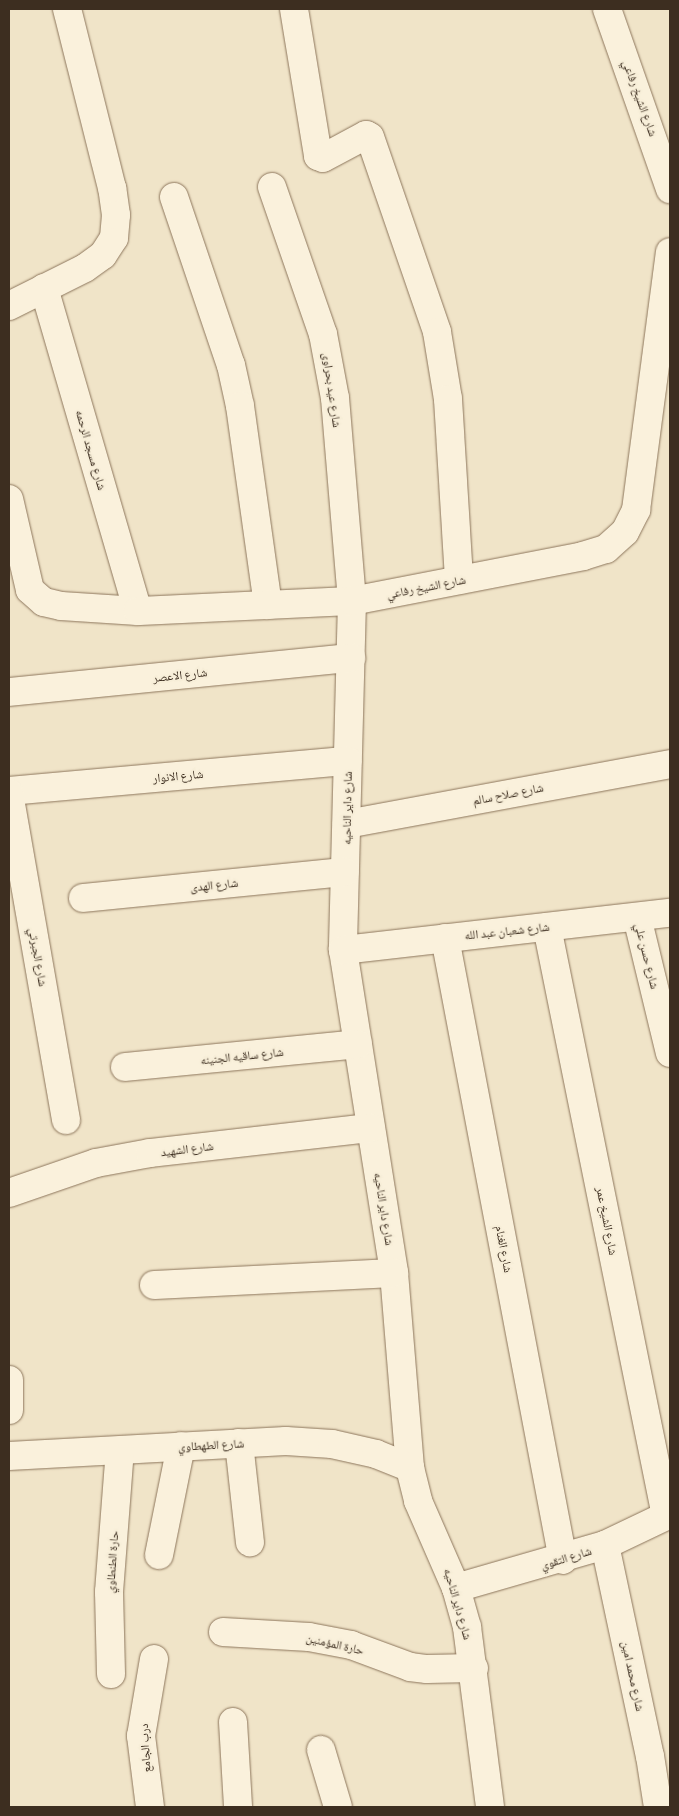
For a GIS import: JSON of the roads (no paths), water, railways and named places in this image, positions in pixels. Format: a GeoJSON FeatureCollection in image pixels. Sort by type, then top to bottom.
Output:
{"type":"FeatureCollection","features":[{"type":"Feature","properties":{"kind":"street"},"geometry":{"type":"LineString","coordinates":[[9,306],[103,255],[114,238],[116,215],[67,9]]}},
{"type":"Feature","properties":{"kind":"street"},"geometry":{"type":"LineString","coordinates":[[294,9],[318,156],[323,158],[366,135],[370,137],[437,332],[448,398],[459,580]]}},
{"type":"Feature","properties":{"kind":"street","name":"شارع الشيخ رفاعي"},"geometry":{"type":"LineString","coordinates":[[607,9],[670,189]]}},
{"type":"Feature","properties":{"kind":"street","name":"شارع عيد بحراوى"},"geometry":{"type":"LineString","coordinates":[[272,187],[331,365],[352,601]]}},
{"type":"Feature","properties":{"kind":"street"},"geometry":{"type":"LineString","coordinates":[[174,197],[231,365],[240,406],[268,605]]}},
{"type":"Feature","properties":{"kind":"street","name":"شارع الشيخ رفاعي"},"geometry":{"type":"LineString","coordinates":[[9,499],[30,590],[44,602],[138,611],[352,601],[583,556],[606,549],[625,532],[636,510],[670,252]]}},
{"type":"Feature","properties":{"kind":"street","name":"شارع مسجد الرحمه"},"geometry":{"type":"LineString","coordinates":[[44,288],[138,611]]}},
{"type":"Feature","properties":{"kind":"street","name":"شارع داير الناحيه"},"geometry":{"type":"LineString","coordinates":[[352,601],[343,950],[394,1273],[410,1468],[421,1509],[456,1588],[474,1668],[490,1807]]}},
{"type":"Feature","properties":{"kind":"street","name":"شارع الاعصر"},"geometry":{"type":"LineString","coordinates":[[9,692],[351,658]]}},
{"type":"Feature","properties":{"kind":"street","name":"شارع الانوار"},"geometry":{"type":"LineString","coordinates":[[9,792],[348,761]]}},
{"type":"Feature","properties":{"kind":"street","name":"شارع صلاح سالم"},"geometry":{"type":"LineString","coordinates":[[346,824],[670,764]]}},
{"type":"Feature","properties":{"kind":"street","name":"شارع الجبرتي"},"geometry":{"type":"LineString","coordinates":[[9,792],[18,897],[66,1120]]}},
{"type":"Feature","properties":{"kind":"street","name":"شارع الهدى"},"geometry":{"type":"LineString","coordinates":[[83,898],[345,872]]}},
{"type":"Feature","properties":{"kind":"street","name":"شارع شعبان عبد الله"},"geometry":{"type":"LineString","coordinates":[[343,950],[670,913]]}},
{"type":"Feature","properties":{"kind":"street","name":"شارع حسن علي"},"geometry":{"type":"LineString","coordinates":[[637,917],[670,1053]]}},
{"type":"Feature","properties":{"kind":"street","name":"شارع الشيخ عمر"},"geometry":{"type":"LineString","coordinates":[[547,927],[668,1515]]}},
{"type":"Feature","properties":{"kind":"street","name":"شارع الغنام"},"geometry":{"type":"LineString","coordinates":[[445,938],[562,1560]]}},
{"type":"Feature","properties":{"kind":"street","name":"شارع ساقيه الجنينه"},"geometry":{"type":"LineString","coordinates":[[125,1067],[358,1044]]}},
{"type":"Feature","properties":{"kind":"street","name":"شارع الشهيد"},"geometry":{"type":"LineString","coordinates":[[9,1193],[96,1163],[150,1153],[371,1128]]}},
{"type":"Feature","properties":{"kind":"street"},"geometry":{"type":"LineString","coordinates":[[154,1285],[394,1273]]}},
{"type":"Feature","properties":{"kind":"street"},"geometry":{"type":"LineString","coordinates":[[9,1380],[9,1410]]}},
{"type":"Feature","properties":{"kind":"street","name":"شارع الطهطاوي"},"geometry":{"type":"LineString","coordinates":[[9,1456],[286,1440],[332,1444],[376,1454],[410,1468]]}},
{"type":"Feature","properties":{"kind":"street"},"geometry":{"type":"LineString","coordinates":[[239,1444],[250,1542]]}},
{"type":"Feature","properties":{"kind":"street"},"geometry":{"type":"LineString","coordinates":[[160,1555],[181,1446]]}},
{"type":"Feature","properties":{"kind":"street","name":"حارة الطنطاوي"},"geometry":{"type":"LineString","coordinates":[[111,1674],[109,1592],[120,1450]]}},
{"type":"Feature","properties":{"kind":"street","name":"شارع التقوي"},"geometry":{"type":"LineString","coordinates":[[456,1588],[562,1560],[605,1545],[668,1515]]}},
{"type":"Feature","properties":{"kind":"street","name":"شارع محمد امين"},"geometry":{"type":"LineString","coordinates":[[605,1545],[658,1807]]}},
{"type":"Feature","properties":{"kind":"street","name":"حارة المؤمنين"},"geometry":{"type":"LineString","coordinates":[[223,1632],[309,1636],[351,1645],[410,1667],[427,1669],[474,1668]]}},
{"type":"Feature","properties":{"kind":"street","name":"درب الجامع"},"geometry":{"type":"LineString","coordinates":[[150,1807],[141,1736],[154,1659]]}},
{"type":"Feature","properties":{"kind":"street"},"geometry":{"type":"LineString","coordinates":[[233,1722],[238,1807]]}},
{"type":"Feature","properties":{"kind":"street"},"geometry":{"type":"LineString","coordinates":[[321,1750],[338,1807]]}}]}
